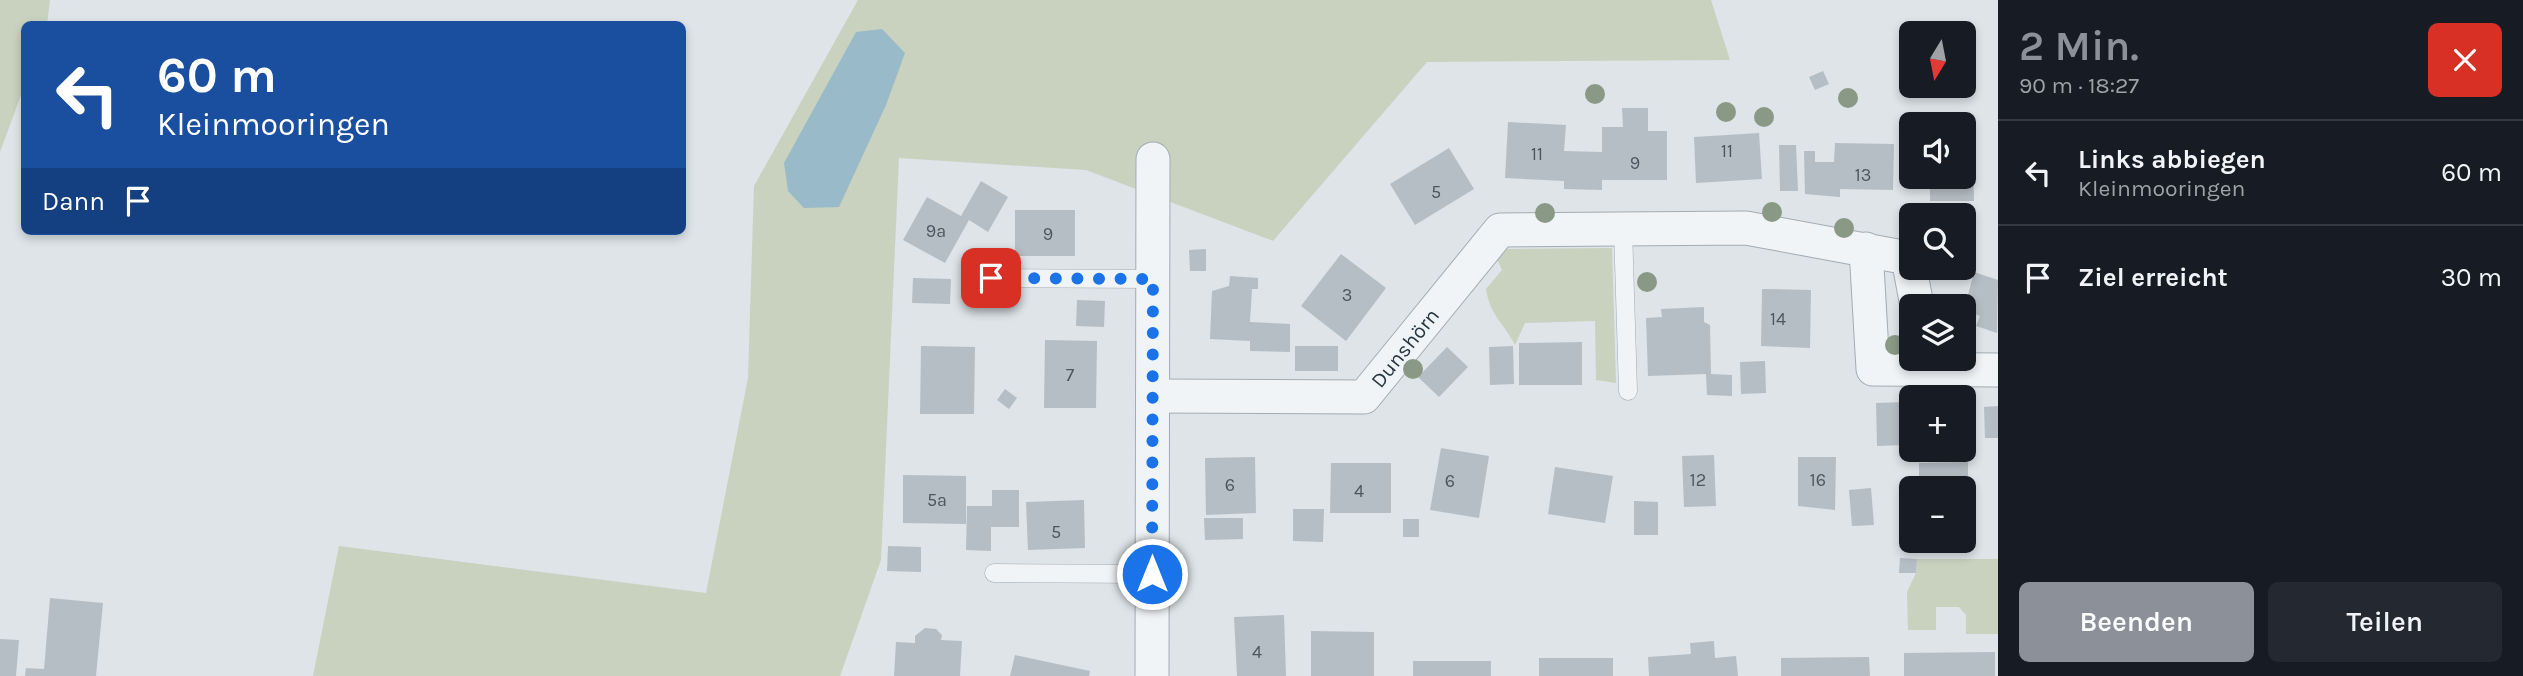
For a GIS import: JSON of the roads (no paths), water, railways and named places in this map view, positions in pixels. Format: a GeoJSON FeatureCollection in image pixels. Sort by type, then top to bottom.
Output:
{"type":"FeatureCollection","features":[{"type":"Feature","properties":{"kind":"street"},"geometry":{"type":"LineString","coordinates":[[1152,676],[1153,159]]}},
{"type":"Feature","properties":{"kind":"street","name":"Dunshörn"},"geometry":{"type":"LineString","coordinates":[[1153,396],[1364,397],[1500,230],[1746,228],[1908,258],[1915,294]]}},
{"type":"Feature","properties":{"kind":"street"},"geometry":{"type":"LineString","coordinates":[[1866,249],[1873,369],[1899,367]]}},
{"type":"Feature","properties":{"kind":"street"},"geometry":{"type":"LineString","coordinates":[[1976,368],[1998,370]]}},
{"type":"Feature","properties":{"kind":"lane"},"geometry":{"type":"LineString","coordinates":[[1623,229],[1628,391]]}},
{"type":"Feature","properties":{"kind":"lane"},"geometry":{"type":"LineString","coordinates":[[991,278],[1153,279]]}},
{"type":"Feature","properties":{"kind":"lane"},"geometry":{"type":"LineString","coordinates":[[994,573],[1152,574]]}},
{"type":"Feature","properties":{"kind":"water"},"geometry":{"type":"Polygon","coordinates":[[[882,29],[905,53],[886,105],[839,207],[804,208],[788,191],[784,163],[856,32],[882,29]]]}}]}
